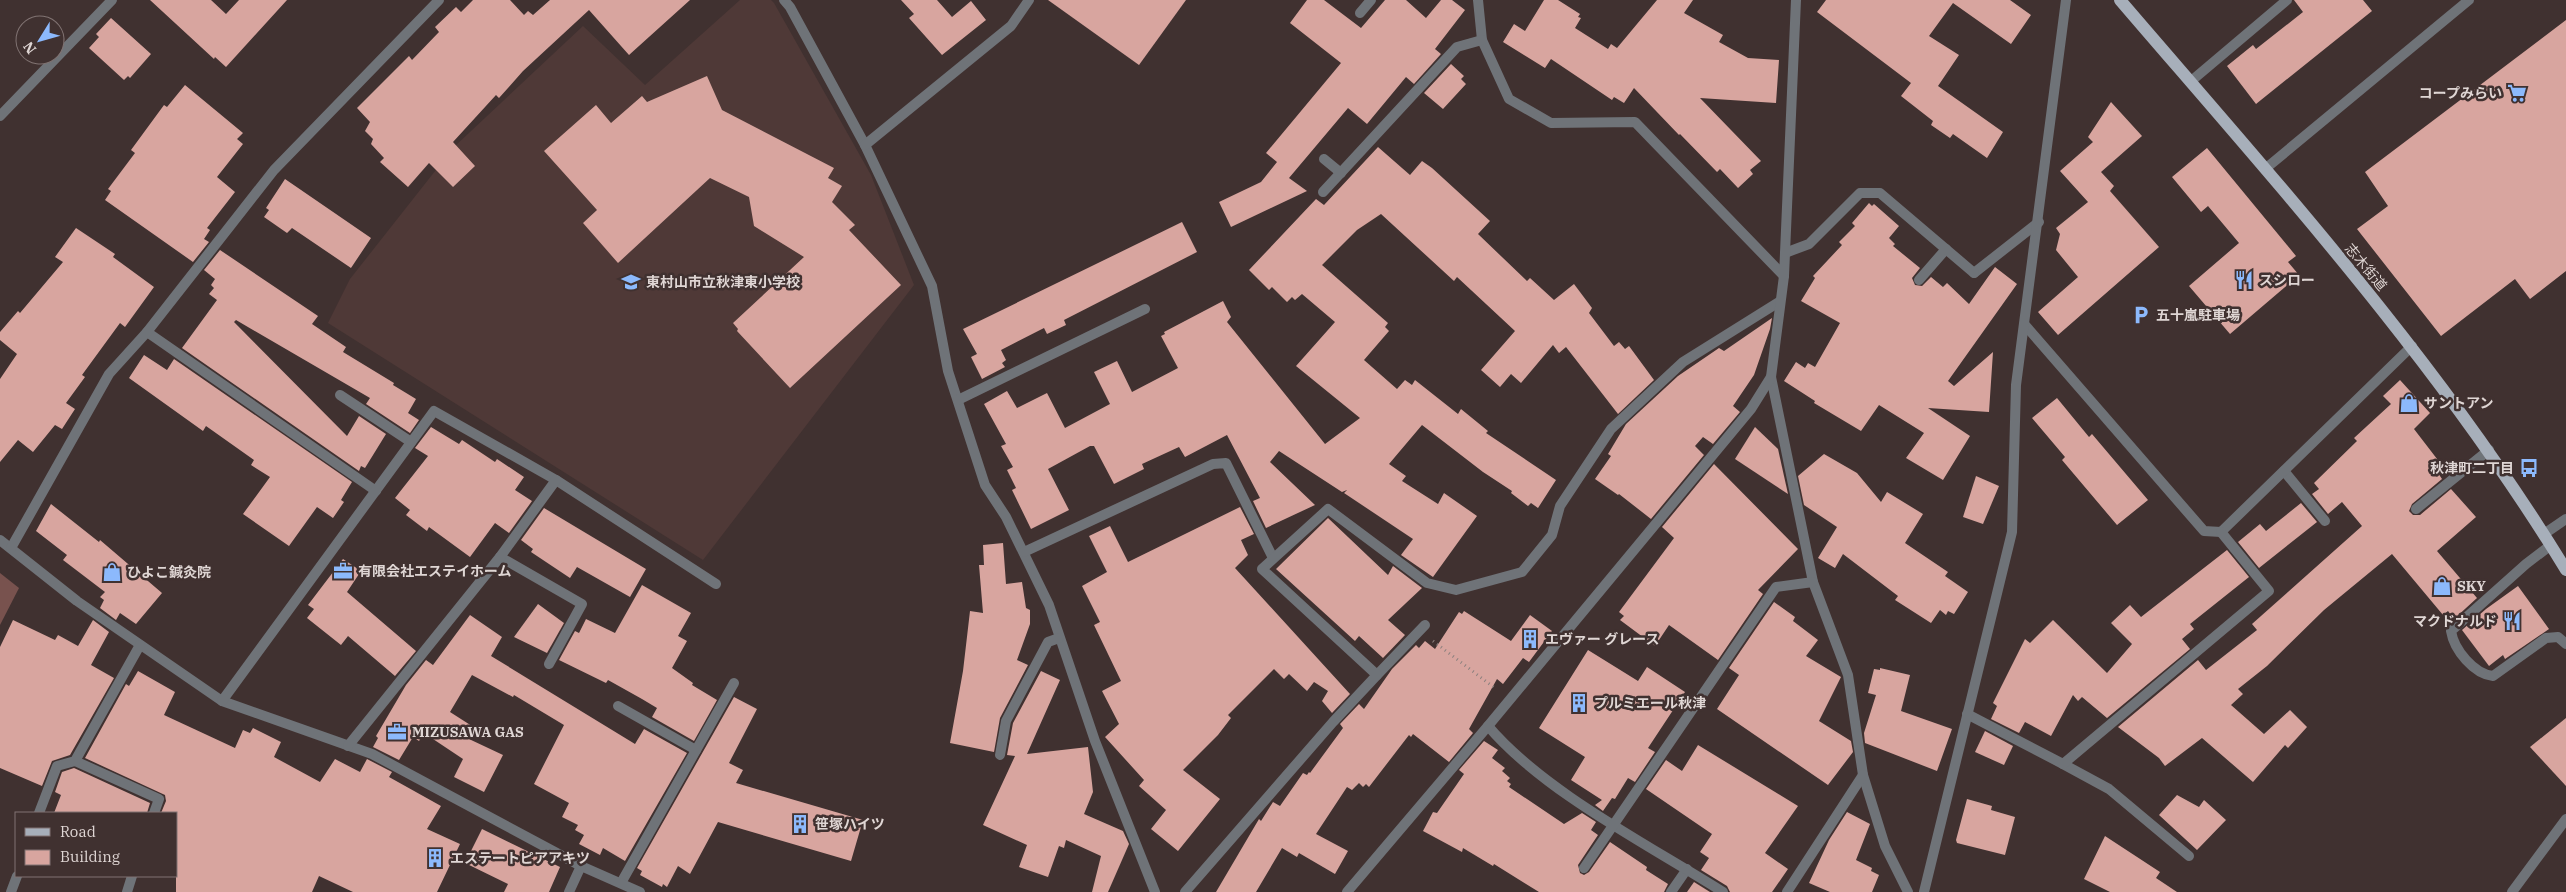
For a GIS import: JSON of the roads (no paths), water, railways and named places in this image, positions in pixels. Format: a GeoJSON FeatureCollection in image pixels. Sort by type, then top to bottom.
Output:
{"type":"FeatureCollection","features":[{"type":"Feature","properties":{"kind":"main road","name":"志木街道"},"geometry":{"type":"LineString","coordinates":[[2120,0],[2265,169],[2412,346],[2489,450],[2566,570]]}},
{"type":"Feature","properties":{"kind":"street"},"geometry":{"type":"LineString","coordinates":[[0,116],[112,0]]}},
{"type":"Feature","properties":{"kind":"street"},"geometry":{"type":"LineString","coordinates":[[11,548],[109,374],[147,332],[274,170],[439,0]]}},
{"type":"Feature","properties":{"kind":"street"},"geometry":{"type":"LineString","coordinates":[[784,0],[865,146],[932,286],[948,371],[985,485],[1006,517],[1049,605],[1119,806],[1155,892]]}},
{"type":"Feature","properties":{"kind":"street"},"geometry":{"type":"LineString","coordinates":[[865,146],[1011,26],[1029,0]]}},
{"type":"Feature","properties":{"kind":"street"},"geometry":{"type":"LineString","coordinates":[[1360,13],[1370,0]]}},
{"type":"Feature","properties":{"kind":"street"},"geometry":{"type":"LineString","coordinates":[[1478,0],[1482,40],[1510,99],[1551,123],[1635,122],[1784,276]]}},
{"type":"Feature","properties":{"kind":"street"},"geometry":{"type":"LineString","coordinates":[[1796,0],[1784,276],[1770,377],[1813,582],[1848,675],[1863,775],[1885,846],[1908,892]]}},
{"type":"Feature","properties":{"kind":"street"},"geometry":{"type":"LineString","coordinates":[[1924,892],[2012,532],[2016,385],[2039,222],[2066,0]]}},
{"type":"Feature","properties":{"kind":"street"},"geometry":{"type":"LineString","coordinates":[[2190,82],[2288,0]]}},
{"type":"Feature","properties":{"kind":"street"},"geometry":{"type":"LineString","coordinates":[[2265,169],[2463,2]]}},
{"type":"Feature","properties":{"kind":"street"},"geometry":{"type":"LineString","coordinates":[[1323,192],[1457,47],[1482,40]]}},
{"type":"Feature","properties":{"kind":"street"},"geometry":{"type":"LineString","coordinates":[[1324,159],[1342,173]]}},
{"type":"Feature","properties":{"kind":"street"},"geometry":{"type":"LineString","coordinates":[[1785,253],[1809,244],[1860,193],[1880,193],[1974,273],[2039,222]]}},
{"type":"Feature","properties":{"kind":"street"},"geometry":{"type":"LineString","coordinates":[[1919,280],[1946,249]]}},
{"type":"Feature","properties":{"kind":"street"},"geometry":{"type":"LineString","coordinates":[[1377,675],[1262,569],[1273,558],[1328,509],[1427,582],[1456,590],[1522,572],[1552,535],[1560,506],[1611,429],[1683,362],[1779,302]]}},
{"type":"Feature","properties":{"kind":"street"},"geometry":{"type":"LineString","coordinates":[[958,400],[1145,309]]}},
{"type":"Feature","properties":{"kind":"street"},"geometry":{"type":"LineString","coordinates":[[2025,325],[2204,531],[2221,532],[2412,346]]}},
{"type":"Feature","properties":{"kind":"street"},"geometry":{"type":"LineString","coordinates":[[147,332],[376,491]]}},
{"type":"Feature","properties":{"kind":"street"},"geometry":{"type":"LineString","coordinates":[[1347,892],[1510,700],[1751,409],[1770,377]]}},
{"type":"Feature","properties":{"kind":"street"},"geometry":{"type":"LineString","coordinates":[[340,396],[411,442]]}},
{"type":"Feature","properties":{"kind":"street"},"geometry":{"type":"LineString","coordinates":[[222,701],[434,411],[556,480],[716,584]]}},
{"type":"Feature","properties":{"kind":"street"},"geometry":{"type":"LineString","coordinates":[[2416,509],[2489,450]]}},
{"type":"Feature","properties":{"kind":"street"},"geometry":{"type":"LineString","coordinates":[[1024,552],[1213,464],[1226,463],[1273,558]]}},
{"type":"Feature","properties":{"kind":"street"},"geometry":{"type":"LineString","coordinates":[[2284,471],[2325,521]]}},
{"type":"Feature","properties":{"kind":"street"},"geometry":{"type":"LineString","coordinates":[[348,746],[500,557],[556,480]]}},
{"type":"Feature","properties":{"kind":"street"},"geometry":{"type":"LineString","coordinates":[[2566,519],[2526,564],[2451,632],[2452,638],[2475,670],[2484,675],[2493,676],[2546,638],[2558,638],[2566,644]]}},
{"type":"Feature","properties":{"kind":"street"},"geometry":{"type":"LineString","coordinates":[[2063,764],[2269,592],[2221,532]]}},
{"type":"Feature","properties":{"kind":"street"},"geometry":{"type":"LineString","coordinates":[[0,540],[77,601],[222,701],[372,754],[581,866],[640,892]]}},
{"type":"Feature","properties":{"kind":"street"},"geometry":{"type":"LineString","coordinates":[[500,557],[582,604],[549,664]]}},
{"type":"Feature","properties":{"kind":"street"},"geometry":{"type":"LineString","coordinates":[[1584,868],[1776,587],[1813,582]]}},
{"type":"Feature","properties":{"kind":"street"},"geometry":{"type":"LineString","coordinates":[[1185,892],[1333,722],[1422,628]]}},
{"type":"Feature","properties":{"kind":"street"},"geometry":{"type":"LineString","coordinates":[[1000,755],[1006,721],[1048,642],[1060,638]]}},
{"type":"Feature","properties":{"kind":"street"},"geometry":{"type":"LineString","coordinates":[[75,761],[140,645]]}},
{"type":"Feature","properties":{"kind":"street"},"geometry":{"type":"LineString","coordinates":[[621,883],[734,683]]}},
{"type":"Feature","properties":{"kind":"street"},"geometry":{"type":"LineString","coordinates":[[618,706],[696,750]]}},
{"type":"Feature","properties":{"kind":"street"},"geometry":{"type":"LineString","coordinates":[[1967,714],[2109,789],[2189,856]]}},
{"type":"Feature","properties":{"kind":"street"},"geometry":{"type":"LineString","coordinates":[[1488,726],[1503,743],[1557,787],[1723,892]]}},
{"type":"Feature","properties":{"kind":"street"},"geometry":{"type":"LineString","coordinates":[[40,812],[57,766],[75,761],[159,799],[154,812]]}},
{"type":"Feature","properties":{"kind":"street"},"geometry":{"type":"LineString","coordinates":[[1787,892],[1863,775]]}},
{"type":"Feature","properties":{"kind":"street"},"geometry":{"type":"LineString","coordinates":[[2512,892],[2566,820]]}},
{"type":"Feature","properties":{"kind":"street"},"geometry":{"type":"LineString","coordinates":[[569,892],[581,866]]}},
{"type":"Feature","properties":{"kind":"street"},"geometry":{"type":"LineString","coordinates":[[1671,892],[1687,869]]}},
{"type":"Feature","properties":{"kind":"street"},"geometry":{"type":"LineString","coordinates":[[10,892],[16,877]]}},
{"type":"Feature","properties":{"kind":"street"},"geometry":{"type":"LineString","coordinates":[[126,892],[132,877]]}},
{"type":"Feature","properties":{"kind":"place","name":"コープみらい"},"geometry":{"type":"Point","coordinates":[2517,93]}},
{"type":"Feature","properties":{"kind":"place","name":"スシロー"},"geometry":{"type":"Point","coordinates":[2244,280]}},
{"type":"Feature","properties":{"kind":"place","name":"東村山市立秋津東小学校"},"geometry":{"type":"Point","coordinates":[631,282]}},
{"type":"Feature","properties":{"kind":"place","name":"五十嵐駐車場"},"geometry":{"type":"Point","coordinates":[2141,315]}},
{"type":"Feature","properties":{"kind":"place","name":"サントアン"},"geometry":{"type":"Point","coordinates":[2409,403]}},
{"type":"Feature","properties":{"kind":"place","name":"秋津町二丁目"},"geometry":{"type":"Point","coordinates":[2529,468]}},
{"type":"Feature","properties":{"kind":"place","name":"有限会社エステイホーム"},"geometry":{"type":"Point","coordinates":[343,571]}},
{"type":"Feature","properties":{"kind":"place","name":"ひよこ鍼灸院"},"geometry":{"type":"Point","coordinates":[112,572]}},
{"type":"Feature","properties":{"kind":"place","name":"SKY"},"geometry":{"type":"Point","coordinates":[2442,586]}},
{"type":"Feature","properties":{"kind":"place","name":"マクドナルド"},"geometry":{"type":"Point","coordinates":[2512,621]}},
{"type":"Feature","properties":{"kind":"place","name":"エヴァー グレース"},"geometry":{"type":"Point","coordinates":[1530,639]}},
{"type":"Feature","properties":{"kind":"place","name":"プルミエール秋津"},"geometry":{"type":"Point","coordinates":[1579,703]}},
{"type":"Feature","properties":{"kind":"place","name":"MIZUSAWA GAS"},"geometry":{"type":"Point","coordinates":[397,732]}},
{"type":"Feature","properties":{"kind":"place","name":"笹塚ハイツ"},"geometry":{"type":"Point","coordinates":[800,824]}},
{"type":"Feature","properties":{"kind":"place","name":"エステートピアアキツ"},"geometry":{"type":"Point","coordinates":[435,858]}}]}
